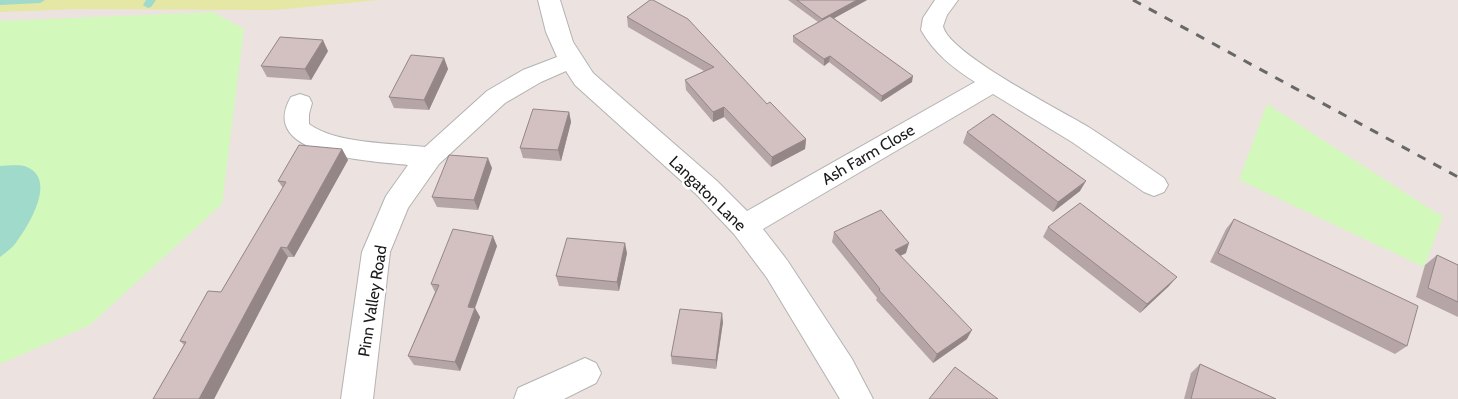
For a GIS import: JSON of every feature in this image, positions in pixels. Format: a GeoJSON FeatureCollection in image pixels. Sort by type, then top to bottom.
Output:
{"type":"FeatureCollection","features":[{"type":"Feature","properties":{"kind":"street","name":"Langaton Lane"},"geometry":{"type":"LineString","coordinates":[[548,0],[554,27],[570,61],[584,79],[707,188],[744,226],[777,268],[841,369],[857,399]]}},
{"type":"Feature","properties":{"kind":"street"},"geometry":{"type":"LineString","coordinates":[[947,0],[934,18],[931,27],[934,36],[960,61],[993,83],[1081,135],[1154,184]]}},
{"type":"Feature","properties":{"kind":"street","name":"Pinn Valley Road"},"geometry":{"type":"LineString","coordinates":[[357,399],[376,252],[396,204],[414,176],[430,157],[496,97],[532,76],[570,61]]}},
{"type":"Feature","properties":{"kind":"street","name":"Ash Farm Close"},"geometry":{"type":"LineString","coordinates":[[744,226],[993,83]]}},
{"type":"Feature","properties":{"kind":"street"},"geometry":{"type":"LineString","coordinates":[[300,102],[296,112],[297,124],[306,134],[341,146],[430,157]]}},
{"type":"Feature","properties":{"kind":"street"},"geometry":{"type":"LineString","coordinates":[[530,399],[586,373]]}},
{"type":"Feature","properties":{"kind":"shaded area"},"geometry":{"type":"Polygon","coordinates":[[[0,0],[379,0],[275,10],[78,9],[0,12],[0,0]]]}},
{"type":"Feature","properties":{"kind":"shaded area"},"geometry":{"type":"Polygon","coordinates":[[[213,12],[244,29],[222,204],[90,325],[0,364],[0,21],[213,12]]]}},
{"type":"Feature","properties":{"kind":"shaded area"},"geometry":{"type":"Polygon","coordinates":[[[1267,104],[1443,217],[1424,267],[1239,180],[1267,104]]]}},
{"type":"Feature","properties":{"kind":"shaded area"},"geometry":{"type":"Polygon","coordinates":[[[0,166],[24,166],[36,173],[40,182],[40,193],[32,216],[20,237],[0,257],[0,166]]]}},
{"type":"Feature","properties":{"kind":"building"},"geometry":{"type":"Polygon","coordinates":[[[650,0],[688,19],[767,104],[770,102],[806,139],[772,157],[724,107],[713,112],[685,80],[714,67],[627,17],[650,0]]]}},
{"type":"Feature","properties":{"kind":"building"},"geometry":{"type":"Polygon","coordinates":[[[797,0],[857,0],[822,19],[797,0]]]}},
{"type":"Feature","properties":{"kind":"building"},"geometry":{"type":"Polygon","coordinates":[[[830,16],[913,76],[882,96],[830,56],[824,59],[793,36],[830,16]]]}},
{"type":"Feature","properties":{"kind":"building"},"geometry":{"type":"Polygon","coordinates":[[[280,37],[323,40],[305,69],[261,66],[280,37]]]}},
{"type":"Feature","properties":{"kind":"building"},"geometry":{"type":"Polygon","coordinates":[[[411,55],[444,58],[424,100],[389,97],[411,55]]]}},
{"type":"Feature","properties":{"kind":"building"},"geometry":{"type":"Polygon","coordinates":[[[533,109],[569,112],[558,150],[520,148],[533,109]]]}},
{"type":"Feature","properties":{"kind":"building"},"geometry":{"type":"Polygon","coordinates":[[[993,114],[1086,181],[1058,202],[967,132],[993,114]]]}},
{"type":"Feature","properties":{"kind":"building"},"geometry":{"type":"Polygon","coordinates":[[[299,145],[342,149],[287,248],[281,247],[199,399],[153,399],[186,342],[180,341],[208,291],[221,292],[286,182],[278,181],[299,145]]]}},
{"type":"Feature","properties":{"kind":"building"},"geometry":{"type":"Polygon","coordinates":[[[449,155],[488,158],[474,200],[432,197],[449,155]]]}},
{"type":"Feature","properties":{"kind":"building"},"geometry":{"type":"Polygon","coordinates":[[[1080,203],[1177,277],[1147,304],[1048,227],[1080,203]]]}},
{"type":"Feature","properties":{"kind":"building"},"geometry":{"type":"Polygon","coordinates":[[[881,210],[909,243],[895,250],[972,330],[937,354],[879,290],[834,232],[881,210]]]}},
{"type":"Feature","properties":{"kind":"building"},"geometry":{"type":"Polygon","coordinates":[[[1234,219],[1418,306],[1407,346],[1218,253],[1234,219]]]}},
{"type":"Feature","properties":{"kind":"building"},"geometry":{"type":"Polygon","coordinates":[[[453,229],[493,236],[468,307],[475,308],[455,362],[408,356],[439,285],[431,284],[453,229]]]}},
{"type":"Feature","properties":{"kind":"building"},"geometry":{"type":"Polygon","coordinates":[[[567,238],[625,243],[617,282],[556,276],[567,238]]]}},
{"type":"Feature","properties":{"kind":"building"},"geometry":{"type":"Polygon","coordinates":[[[1437,255],[1458,265],[1458,302],[1428,288],[1437,255]]]}},
{"type":"Feature","properties":{"kind":"building"},"geometry":{"type":"Polygon","coordinates":[[[680,309],[722,313],[716,360],[671,356],[680,309]]]}},
{"type":"Feature","properties":{"kind":"building"},"geometry":{"type":"Polygon","coordinates":[[[1200,364],[1276,399],[1191,399],[1200,364]]]}},
{"type":"Feature","properties":{"kind":"building"},"geometry":{"type":"Polygon","coordinates":[[[955,367],[998,399],[929,399],[955,367]]]}},
{"type":"Feature","properties":{"kind":"waterway"},"geometry":{"type":"LineString","coordinates":[[0,2],[40,0]]}},
{"type":"Feature","properties":{"kind":"waterway"},"geometry":{"type":"LineString","coordinates":[[148,5],[151,0]]}},
{"type":"Feature","properties":{"kind":"railway"},"geometry":{"type":"LineString","coordinates":[[1133,0],[1458,177]]}}]}
